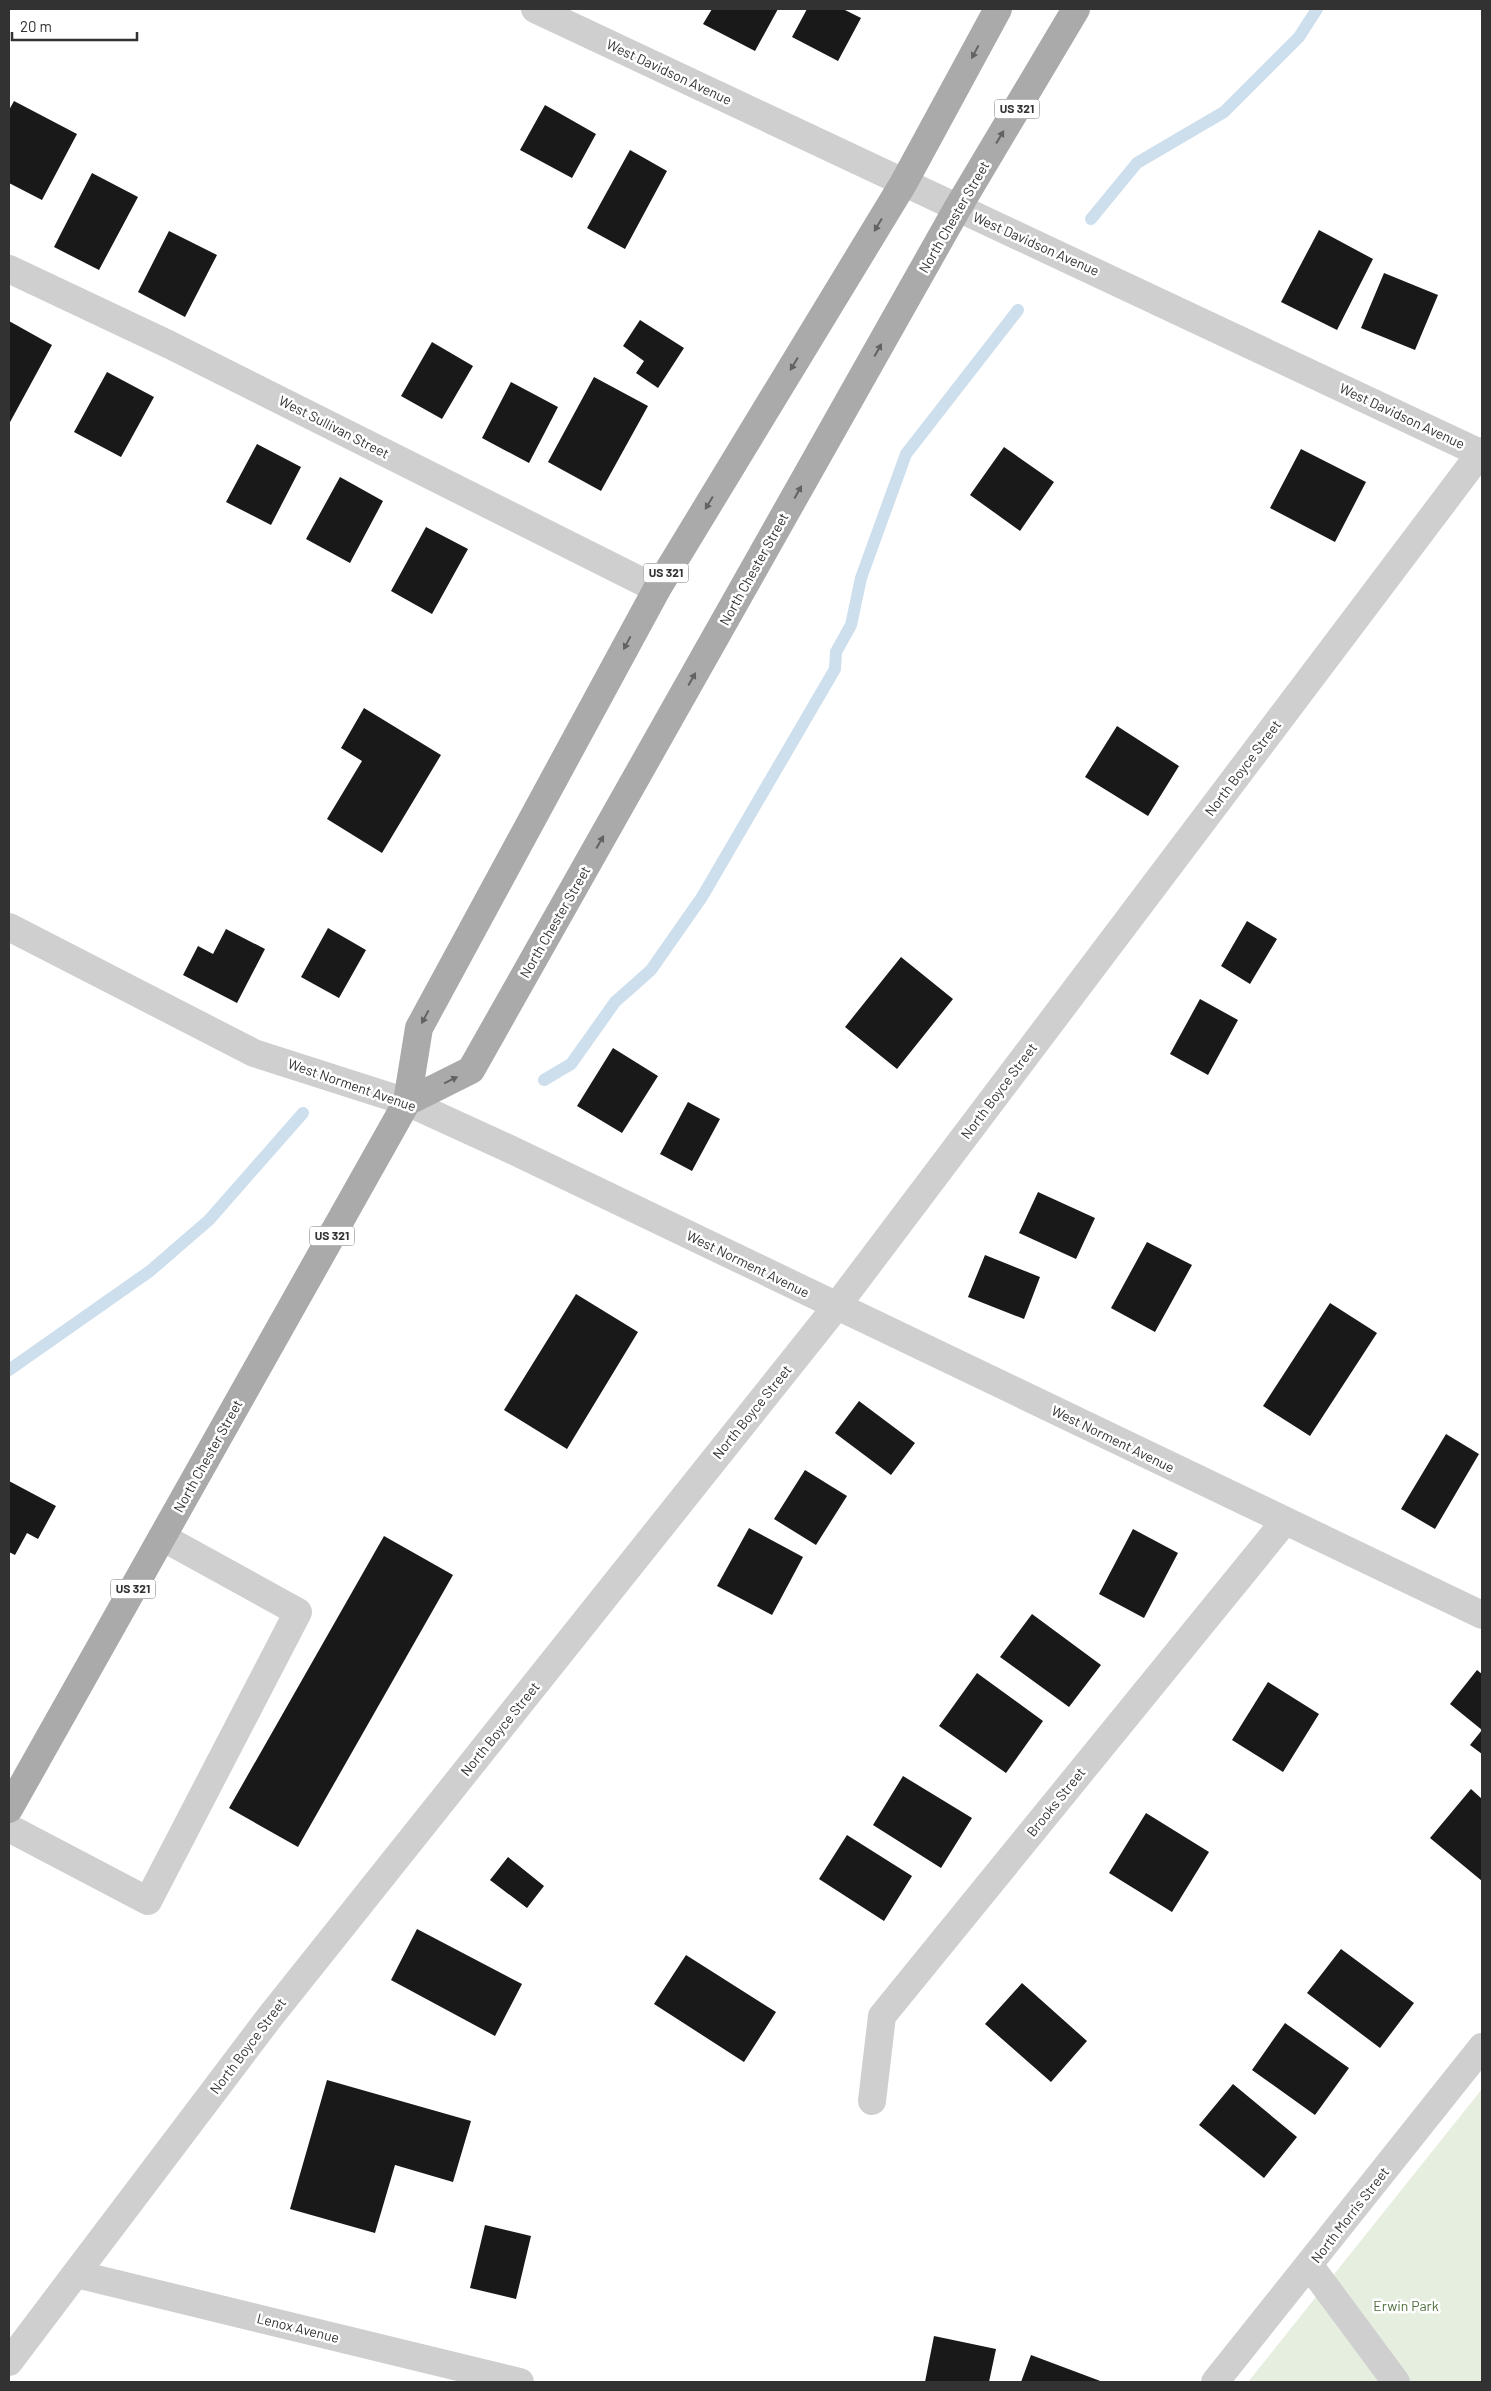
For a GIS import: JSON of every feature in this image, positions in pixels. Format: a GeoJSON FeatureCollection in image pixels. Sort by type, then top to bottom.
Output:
{"type":"FeatureCollection","features":[{"type":"Feature","properties":{"kind":"main road","name":"North Chester Street"},"geometry":{"type":"LineString","coordinates":[[9,1809],[407,1102],[419,1028],[657,589],[903,184],[998,9]]}},
{"type":"Feature","properties":{"kind":"main road","name":"North Chester Street"},"geometry":{"type":"LineString","coordinates":[[407,1102],[471,1070],[958,209],[1076,9]]}},
{"type":"Feature","properties":{"kind":"street","name":"West Davidson Avenue"},"geometry":{"type":"LineString","coordinates":[[535,9],[903,184],[1030,240],[1482,453]]}},
{"type":"Feature","properties":{"kind":"street","name":"West Sullivan Street"},"geometry":{"type":"LineString","coordinates":[[9,269],[170,345],[657,589]]}},
{"type":"Feature","properties":{"kind":"street","name":"North Boyce Street"},"geometry":{"type":"LineString","coordinates":[[9,2362],[269,2018],[836,1307],[1482,453]]}},
{"type":"Feature","properties":{"kind":"street","name":"West Norment Avenue"},"geometry":{"type":"LineString","coordinates":[[9,927],[254,1053],[407,1102],[514,1151],[1482,1615]]}},
{"type":"Feature","properties":{"kind":"street","name":"Brooks Street"},"geometry":{"type":"LineString","coordinates":[[872,2101],[882,2016],[1285,1521]]}},
{"type":"Feature","properties":{"kind":"street"},"geometry":{"type":"LineString","coordinates":[[9,1828],[148,1902],[298,1612],[162,1537]]}},
{"type":"Feature","properties":{"kind":"street","name":"North Morris Street"},"geometry":{"type":"LineString","coordinates":[[1215,2382],[1310,2266],[1482,2047]]}},
{"type":"Feature","properties":{"kind":"street"},"geometry":{"type":"LineString","coordinates":[[1310,2266],[1396,2382]]}},
{"type":"Feature","properties":{"kind":"street","name":"Lenox Avenue"},"geometry":{"type":"LineString","coordinates":[[76,2274],[520,2382]]}},
{"type":"Feature","properties":{"kind":"green space","name":"Erwin Park"},"geometry":{"type":"Polygon","coordinates":[[[1482,2089],[1482,2382],[1248,2382],[1482,2089]]]}},
{"type":"Feature","properties":{"kind":"building"},"geometry":{"type":"Polygon","coordinates":[[[712,9],[778,9],[755,51],[703,24],[712,9]]]}},
{"type":"Feature","properties":{"kind":"building"},"geometry":{"type":"Polygon","coordinates":[[[807,9],[843,9],[861,18],[838,61],[792,37],[807,9]]]}},
{"type":"Feature","properties":{"kind":"building"},"geometry":{"type":"Polygon","coordinates":[[[14,101],[77,134],[42,200],[9,183],[9,110],[14,101]]]}},
{"type":"Feature","properties":{"kind":"building"},"geometry":{"type":"Polygon","coordinates":[[[545,105],[596,134],[572,178],[520,150],[545,105]]]}},
{"type":"Feature","properties":{"kind":"building"},"geometry":{"type":"Polygon","coordinates":[[[630,150],[667,171],[625,249],[587,228],[630,150]]]}},
{"type":"Feature","properties":{"kind":"building"},"geometry":{"type":"Polygon","coordinates":[[[92,173],[138,197],[99,270],[54,247],[92,173]]]}},
{"type":"Feature","properties":{"kind":"building"},"geometry":{"type":"Polygon","coordinates":[[[1319,230],[1373,259],[1337,330],[1281,302],[1319,230]]]}},
{"type":"Feature","properties":{"kind":"building"},"geometry":{"type":"Polygon","coordinates":[[[169,231],[217,255],[185,317],[138,292],[169,231]]]}},
{"type":"Feature","properties":{"kind":"building"},"geometry":{"type":"Polygon","coordinates":[[[1384,273],[1438,295],[1415,350],[1361,328],[1384,273]]]}},
{"type":"Feature","properties":{"kind":"building"},"geometry":{"type":"Polygon","coordinates":[[[640,320],[684,348],[658,388],[636,373],[644,361],[623,346],[640,320]]]}},
{"type":"Feature","properties":{"kind":"building"},"geometry":{"type":"Polygon","coordinates":[[[9,321],[52,345],[9,424],[9,321]]]}},
{"type":"Feature","properties":{"kind":"building"},"geometry":{"type":"Polygon","coordinates":[[[432,342],[473,366],[442,419],[401,396],[432,342]]]}},
{"type":"Feature","properties":{"kind":"building"},"geometry":{"type":"Polygon","coordinates":[[[107,372],[154,397],[121,457],[74,432],[107,372]]]}},
{"type":"Feature","properties":{"kind":"building"},"geometry":{"type":"Polygon","coordinates":[[[594,377],[648,406],[601,491],[548,462],[594,377]]]}},
{"type":"Feature","properties":{"kind":"building"},"geometry":{"type":"Polygon","coordinates":[[[511,382],[558,407],[529,463],[482,438],[511,382]]]}},
{"type":"Feature","properties":{"kind":"building"},"geometry":{"type":"Polygon","coordinates":[[[257,444],[301,467],[271,525],[226,502],[257,444]]]}},
{"type":"Feature","properties":{"kind":"building"},"geometry":{"type":"Polygon","coordinates":[[[1004,447],[1054,482],[1020,531],[970,495],[1004,447]]]}},
{"type":"Feature","properties":{"kind":"building"},"geometry":{"type":"Polygon","coordinates":[[[1301,449],[1366,482],[1335,542],[1270,508],[1301,449]]]}},
{"type":"Feature","properties":{"kind":"building"},"geometry":{"type":"Polygon","coordinates":[[[340,477],[383,501],[350,563],[306,539],[340,477]]]}},
{"type":"Feature","properties":{"kind":"building"},"geometry":{"type":"Polygon","coordinates":[[[426,527],[468,549],[432,614],[391,591],[426,527]]]}},
{"type":"Feature","properties":{"kind":"building"},"geometry":{"type":"Polygon","coordinates":[[[364,708],[441,755],[382,853],[327,819],[362,761],[341,748],[364,708]]]}},
{"type":"Feature","properties":{"kind":"building"},"geometry":{"type":"Polygon","coordinates":[[[1117,726],[1179,766],[1148,816],[1085,777],[1117,726]]]}},
{"type":"Feature","properties":{"kind":"building"},"geometry":{"type":"Polygon","coordinates":[[[1247,921],[1277,939],[1250,984],[1221,966],[1247,921]]]}},
{"type":"Feature","properties":{"kind":"building"},"geometry":{"type":"Polygon","coordinates":[[[328,928],[366,950],[339,998],[301,977],[328,928]]]}},
{"type":"Feature","properties":{"kind":"building"},"geometry":{"type":"Polygon","coordinates":[[[226,929],[265,949],[237,1003],[183,975],[198,946],[213,954],[226,929]]]}},
{"type":"Feature","properties":{"kind":"building"},"geometry":{"type":"Polygon","coordinates":[[[901,957],[953,999],[897,1069],[845,1027],[901,957]]]}},
{"type":"Feature","properties":{"kind":"building"},"geometry":{"type":"Polygon","coordinates":[[[1200,999],[1238,1020],[1208,1075],[1170,1054],[1200,999]]]}},
{"type":"Feature","properties":{"kind":"building"},"geometry":{"type":"Polygon","coordinates":[[[613,1048],[658,1076],[622,1133],[577,1106],[613,1048]]]}},
{"type":"Feature","properties":{"kind":"building"},"geometry":{"type":"Polygon","coordinates":[[[688,1102],[720,1119],[692,1171],[660,1154],[688,1102]]]}},
{"type":"Feature","properties":{"kind":"building"},"geometry":{"type":"Polygon","coordinates":[[[1038,1192],[1095,1218],[1076,1259],[1019,1233],[1038,1192]]]}},
{"type":"Feature","properties":{"kind":"building"},"geometry":{"type":"Polygon","coordinates":[[[1147,1242],[1192,1265],[1155,1332],[1111,1308],[1147,1242]]]}},
{"type":"Feature","properties":{"kind":"building"},"geometry":{"type":"Polygon","coordinates":[[[985,1255],[1040,1277],[1024,1319],[968,1297],[985,1255]]]}},
{"type":"Feature","properties":{"kind":"building"},"geometry":{"type":"Polygon","coordinates":[[[576,1294],[638,1332],[567,1449],[504,1410],[576,1294]]]}},
{"type":"Feature","properties":{"kind":"building"},"geometry":{"type":"Polygon","coordinates":[[[1330,1303],[1377,1333],[1310,1436],[1263,1406],[1330,1303]]]}},
{"type":"Feature","properties":{"kind":"building"},"geometry":{"type":"Polygon","coordinates":[[[859,1401],[915,1443],[891,1475],[835,1433],[859,1401]]]}},
{"type":"Feature","properties":{"kind":"building"},"geometry":{"type":"Polygon","coordinates":[[[1446,1434],[1479,1454],[1435,1529],[1401,1509],[1446,1434]]]}},
{"type":"Feature","properties":{"kind":"building"},"geometry":{"type":"Polygon","coordinates":[[[805,1470],[847,1496],[816,1545],[774,1519],[805,1470]]]}},
{"type":"Feature","properties":{"kind":"building"},"geometry":{"type":"Polygon","coordinates":[[[9,1481],[56,1506],[38,1539],[27,1533],[15,1555],[9,1552],[9,1481]]]}},
{"type":"Feature","properties":{"kind":"building"},"geometry":{"type":"Polygon","coordinates":[[[749,1528],[803,1557],[772,1615],[717,1586],[749,1528]]]}},
{"type":"Feature","properties":{"kind":"building"},"geometry":{"type":"Polygon","coordinates":[[[1133,1529],[1178,1553],[1144,1618],[1099,1594],[1133,1529]]]}},
{"type":"Feature","properties":{"kind":"building"},"geometry":{"type":"Polygon","coordinates":[[[384,1536],[453,1575],[298,1847],[229,1808],[384,1536]]]}},
{"type":"Feature","properties":{"kind":"building"},"geometry":{"type":"Polygon","coordinates":[[[1032,1614],[1101,1665],[1069,1707],[1000,1657],[1032,1614]]]}},
{"type":"Feature","properties":{"kind":"building"},"geometry":{"type":"Polygon","coordinates":[[[1477,1670],[1482,1674],[1482,1730],[1450,1704],[1477,1670]]]}},
{"type":"Feature","properties":{"kind":"building"},"geometry":{"type":"Polygon","coordinates":[[[977,1673],[1043,1721],[1006,1773],[939,1726],[977,1673]]]}},
{"type":"Feature","properties":{"kind":"building"},"geometry":{"type":"Polygon","coordinates":[[[1268,1682],[1319,1714],[1283,1772],[1232,1740],[1268,1682]]]}},
{"type":"Feature","properties":{"kind":"building"},"geometry":{"type":"Polygon","coordinates":[[[1482,1730],[1482,1754],[1470,1745],[1482,1730]]]}},
{"type":"Feature","properties":{"kind":"building"},"geometry":{"type":"Polygon","coordinates":[[[903,1776],[972,1818],[941,1868],[873,1825],[903,1776]]]}},
{"type":"Feature","properties":{"kind":"building"},"geometry":{"type":"Polygon","coordinates":[[[1471,1789],[1482,1799],[1482,1881],[1430,1838],[1471,1789]]]}},
{"type":"Feature","properties":{"kind":"building"},"geometry":{"type":"Polygon","coordinates":[[[1146,1813],[1209,1852],[1172,1912],[1109,1873],[1146,1813]]]}},
{"type":"Feature","properties":{"kind":"building"},"geometry":{"type":"Polygon","coordinates":[[[847,1835],[912,1876],[884,1921],[819,1879],[847,1835]]]}},
{"type":"Feature","properties":{"kind":"building"},"geometry":{"type":"Polygon","coordinates":[[[508,1857],[544,1886],[527,1908],[490,1880],[508,1857]]]}},
{"type":"Feature","properties":{"kind":"building"},"geometry":{"type":"Polygon","coordinates":[[[417,1929],[522,1984],[495,2036],[391,1980],[417,1929]]]}},
{"type":"Feature","properties":{"kind":"building"},"geometry":{"type":"Polygon","coordinates":[[[1341,1949],[1414,2003],[1380,2048],[1307,1993],[1341,1949]]]}},
{"type":"Feature","properties":{"kind":"building"},"geometry":{"type":"Polygon","coordinates":[[[686,1955],[776,2012],[744,2062],[654,2004],[686,1955]]]}},
{"type":"Feature","properties":{"kind":"building"},"geometry":{"type":"Polygon","coordinates":[[[1022,1983],[1087,2041],[1051,2082],[985,2024],[1022,1983]]]}},
{"type":"Feature","properties":{"kind":"building"},"geometry":{"type":"Polygon","coordinates":[[[1285,2023],[1349,2068],[1315,2115],[1252,2070],[1285,2023]]]}},
{"type":"Feature","properties":{"kind":"building"},"geometry":{"type":"Polygon","coordinates":[[[327,2080],[471,2121],[453,2182],[395,2165],[375,2233],[290,2209],[327,2080]]]}},
{"type":"Feature","properties":{"kind":"building"},"geometry":{"type":"Polygon","coordinates":[[[1233,2084],[1297,2137],[1264,2178],[1199,2125],[1233,2084]]]}},
{"type":"Feature","properties":{"kind":"building"},"geometry":{"type":"Polygon","coordinates":[[[485,2225],[531,2236],[516,2299],[470,2288],[485,2225]]]}},
{"type":"Feature","properties":{"kind":"building"},"geometry":{"type":"Polygon","coordinates":[[[934,2336],[996,2349],[989,2382],[925,2382],[934,2336]]]}},
{"type":"Feature","properties":{"kind":"building"},"geometry":{"type":"Polygon","coordinates":[[[1031,2355],[1103,2382],[1021,2382],[1031,2355]]]}},
{"type":"Feature","properties":{"kind":"waterway"},"geometry":{"type":"LineString","coordinates":[[1091,219],[1137,163],[1224,112],[1299,37],[1317,9]]}},
{"type":"Feature","properties":{"kind":"waterway"},"geometry":{"type":"LineString","coordinates":[[544,1080],[571,1064],[615,1002],[651,970],[702,897],[835,669],[836,652],[851,625],[861,578],[906,454],[1018,310]]}},
{"type":"Feature","properties":{"kind":"waterway"},"geometry":{"type":"LineString","coordinates":[[9,1370],[150,1271],[209,1220],[303,1113]]}}]}
